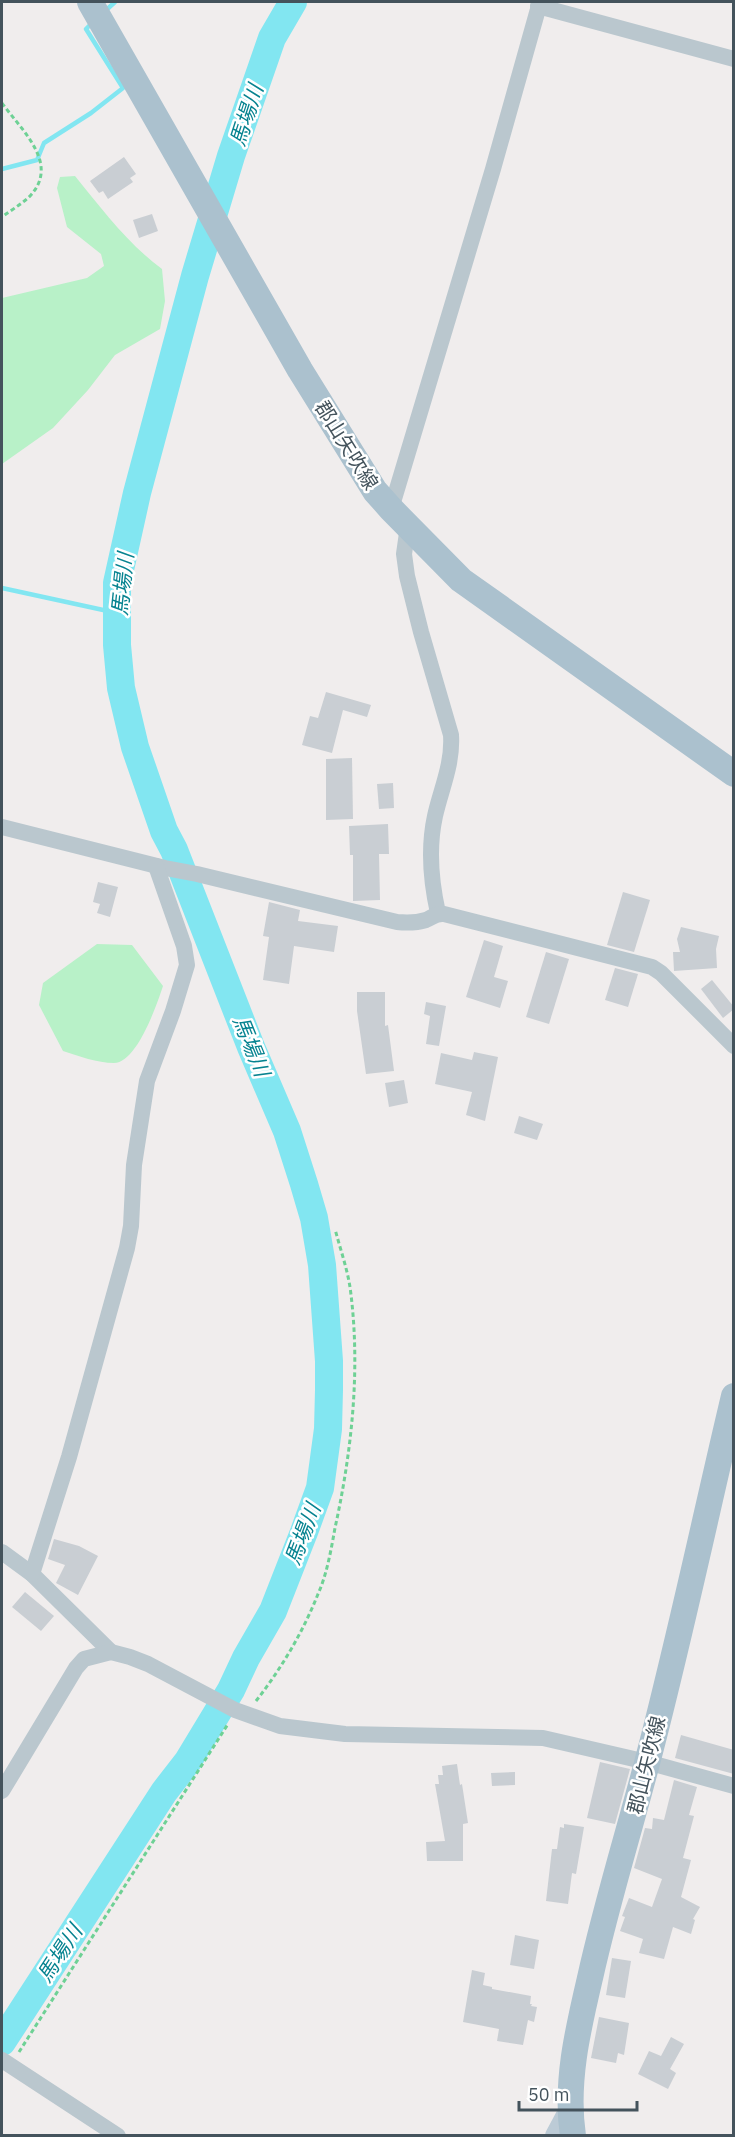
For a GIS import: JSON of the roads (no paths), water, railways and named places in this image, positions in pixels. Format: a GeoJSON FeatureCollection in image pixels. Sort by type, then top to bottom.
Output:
{"type":"FeatureCollection","features":[{"type":"Feature","properties":{"kind":"main road","name":"郡山矢吹線"},"geometry":{"type":"LineString","coordinates":[[90,2],[338,434],[375,491],[461,580],[734,774]]}},
{"type":"Feature","properties":{"kind":"main road","name":"郡山矢吹線"},"geometry":{"type":"LineString","coordinates":[[573,2136],[570,2108],[572,2066],[579,2024],[596,1951],[647,1762],[734,1396]]}},
{"type":"Feature","properties":{"kind":"street"},"geometry":{"type":"LineString","coordinates":[[438,913],[431,880],[434,819],[452,751],[451,735],[407,576],[399,518],[539,4],[734,59]]}},
{"type":"Feature","properties":{"kind":"street"},"geometry":{"type":"LineString","coordinates":[[2,827],[160,867],[397,922],[412,923],[426,920],[438,913],[652,967],[661,973],[734,1046]]}},
{"type":"Feature","properties":{"kind":"street"},"geometry":{"type":"LineString","coordinates":[[32,1574],[69,1457],[121,1271],[131,1226],[134,1165],[147,1081],[187,965],[184,946],[160,867]]}},
{"type":"Feature","properties":{"kind":"street"},"geometry":{"type":"LineString","coordinates":[[2,1552],[32,1574],[111,1652]]}},
{"type":"Feature","properties":{"kind":"street"},"geometry":{"type":"LineString","coordinates":[[2,1791],[76,1668],[84,1659],[111,1652],[148,1664],[240,1712],[280,1726],[320,1732],[543,1738],[647,1762],[734,1786]]}},
{"type":"Feature","properties":{"kind":"street"},"geometry":{"type":"LineString","coordinates":[[6,2062],[118,2136]]}},
{"type":"Feature","properties":{"kind":"street"},"geometry":{"type":"LineString","coordinates":[[556,2136],[570,2108]]}},
{"type":"Feature","properties":{"kind":"waterway"},"geometry":{"type":"LineString","coordinates":[[104,12],[115,2]]}},
{"type":"Feature","properties":{"kind":"waterway","name":"馬場川"},"geometry":{"type":"LineString","coordinates":[[2,2042],[164,1792],[188,1761],[231,1690],[273,1611],[320,1488],[328,1429],[329,1361],[322,1265],[314,1218],[287,1131],[251,1047],[174,850],[164,831],[135,747],[121,688],[117,645],[117,583],[137,493],[195,276],[231,156],[272,38],[293,2]]}},
{"type":"Feature","properties":{"kind":"waterway"},"geometry":{"type":"LineString","coordinates":[[2,169],[37,160],[44,143],[91,113],[123,88],[86,29],[93,22]]}},
{"type":"Feature","properties":{"kind":"waterway"},"geometry":{"type":"LineString","coordinates":[[2,588],[117,613]]}}]}
